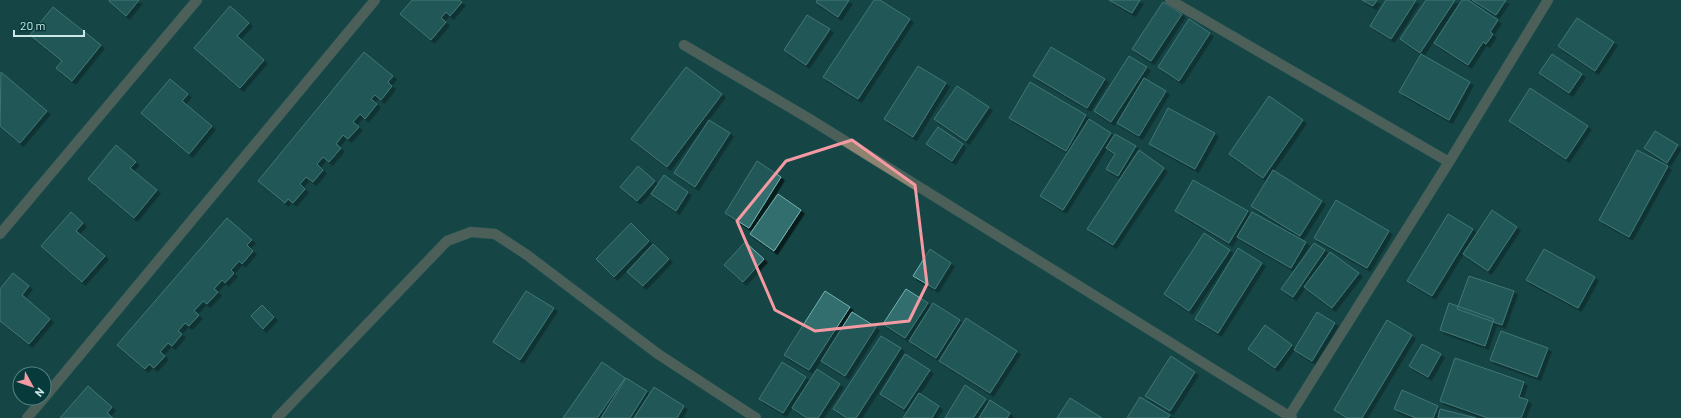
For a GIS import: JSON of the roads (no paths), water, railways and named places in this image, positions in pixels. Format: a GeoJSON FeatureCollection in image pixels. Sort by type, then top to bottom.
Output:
{"type":"FeatureCollection","features":[{"type":"Feature","properties":{"kind":"street"},"geometry":{"type":"LineString","coordinates":[[0,234],[197,0]]}},
{"type":"Feature","properties":{"kind":"street"},"geometry":{"type":"LineString","coordinates":[[52,388],[375,0]]}},
{"type":"Feature","properties":{"kind":"street"},"geometry":{"type":"LineString","coordinates":[[1170,0],[1449,162]]}},
{"type":"Feature","properties":{"kind":"street"},"geometry":{"type":"LineString","coordinates":[[684,45],[808,118],[1290,417],[1548,0]]}},
{"type":"Feature","properties":{"kind":"street"},"geometry":{"type":"LineString","coordinates":[[283,416],[447,241],[471,232],[495,234],[658,354],[756,418]]}},
{"type":"Feature","properties":{"kind":"street"},"geometry":{"type":"LineString","coordinates":[[27,418],[37,406]]}}]}
